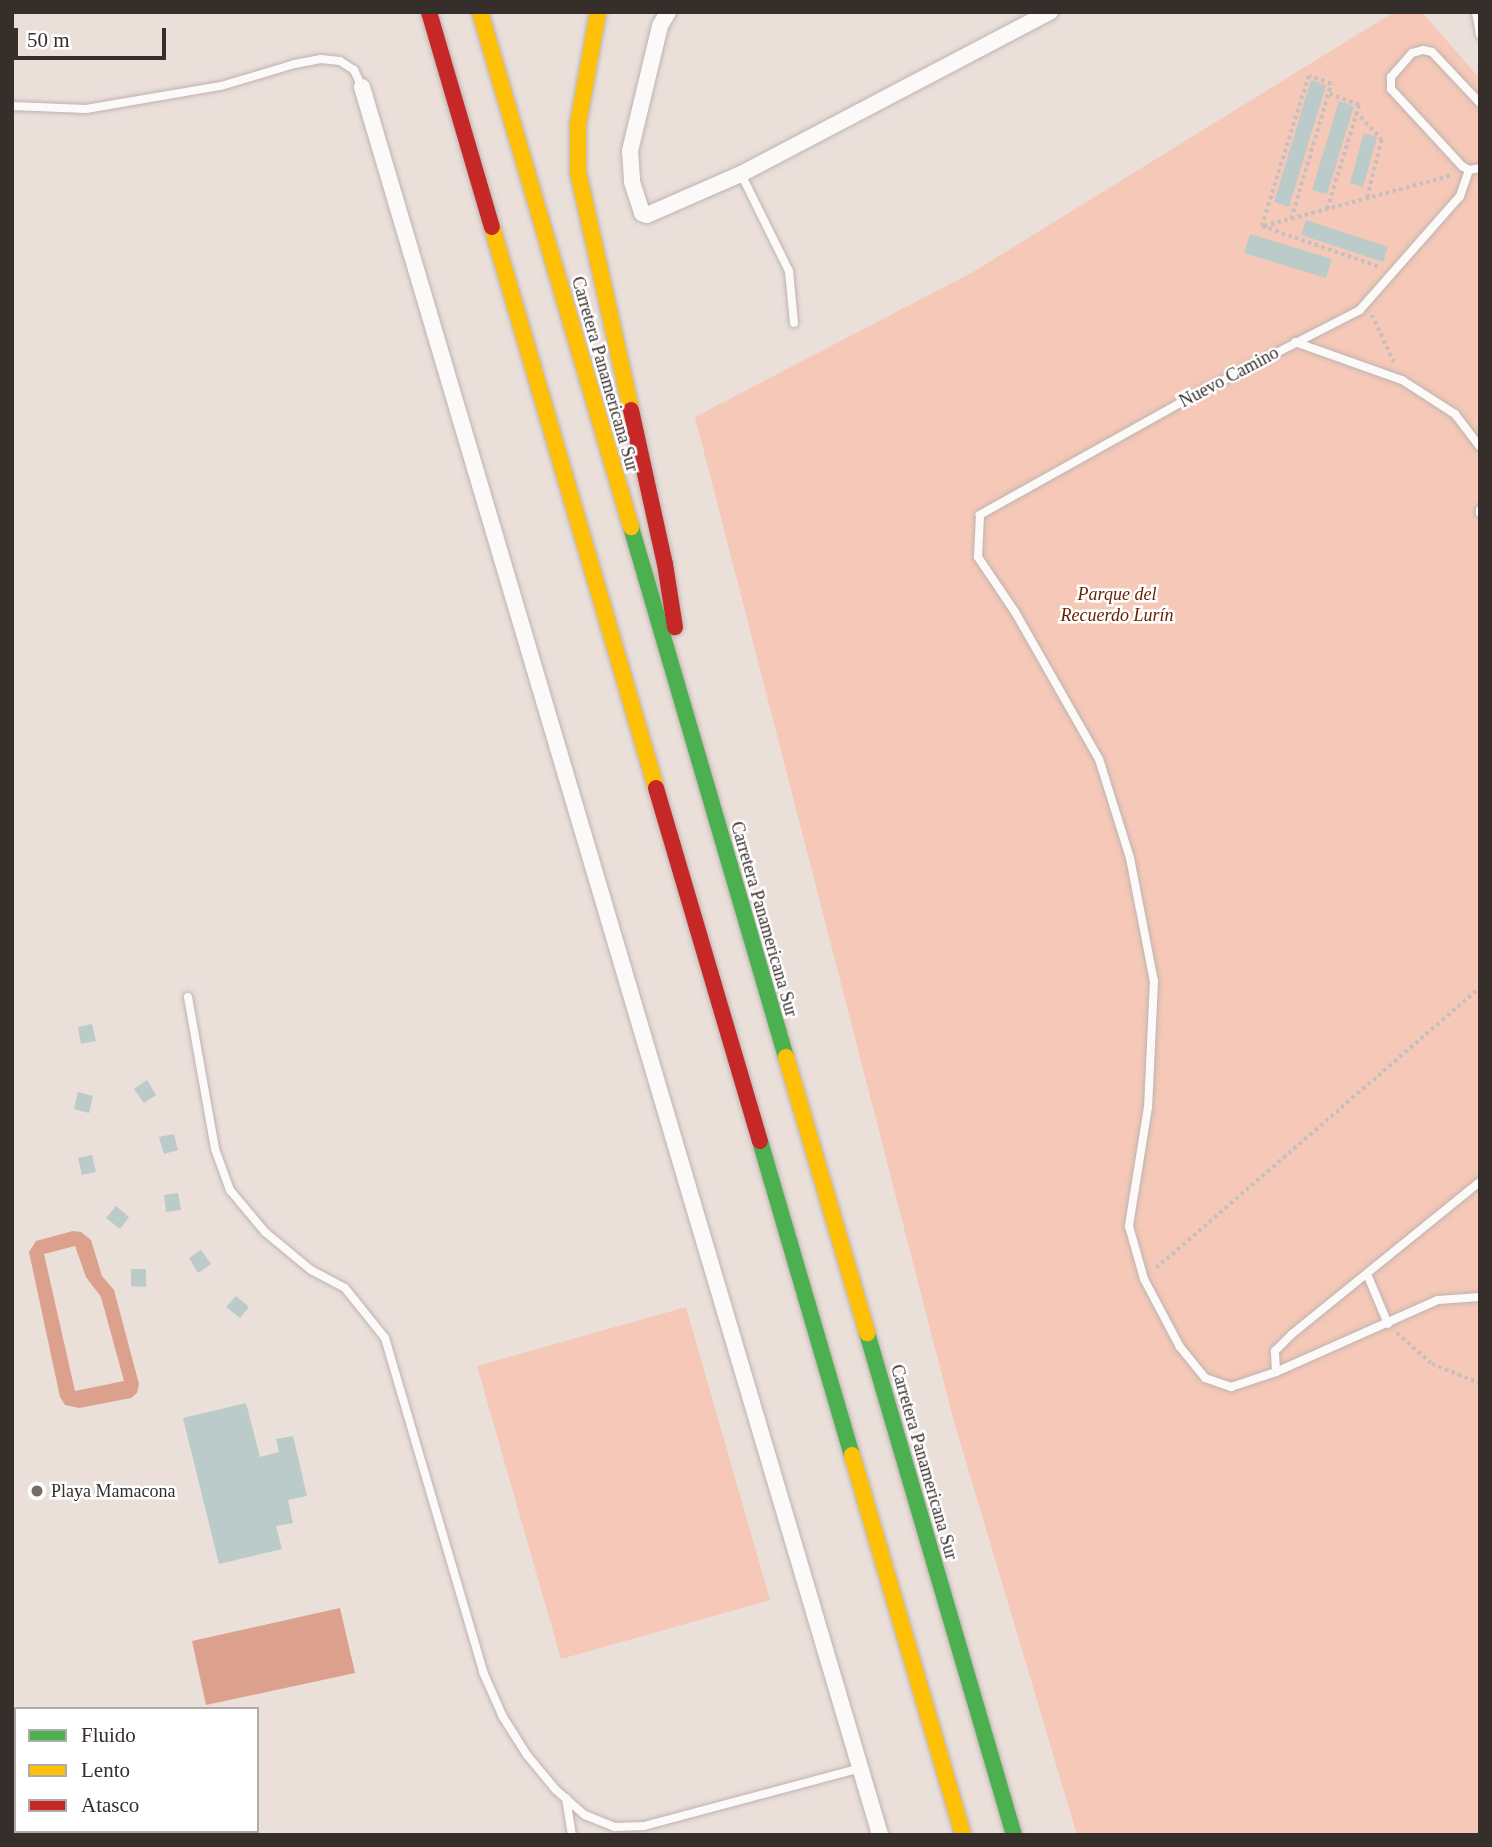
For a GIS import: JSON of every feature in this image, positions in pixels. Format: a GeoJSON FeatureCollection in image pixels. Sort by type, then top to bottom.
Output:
{"type":"FeatureCollection","features":[{"type":"Feature","properties":{"kind":"highway"},"geometry":{"type":"LineString","coordinates":[[429,12],[963,1835]]}},
{"type":"Feature","properties":{"kind":"highway","name":"Carretera Panamericana Sur"},"geometry":{"type":"LineString","coordinates":[[480,12],[694,751],[1014,1835]]}},
{"type":"Feature","properties":{"kind":"highway"},"geometry":{"type":"LineString","coordinates":[[598,12],[578,124],[578,173],[665,564],[694,751]]}},
{"type":"Feature","properties":{"kind":"street"},"geometry":{"type":"LineString","coordinates":[[668,12],[660,26],[630,150],[632,181],[642,212],[653,214],[741,174],[1050,12]]}},
{"type":"Feature","properties":{"kind":"street"},"geometry":{"type":"LineString","coordinates":[[362,86],[880,1835]]}},
{"type":"Feature","properties":{"kind":"lane"},"geometry":{"type":"LineString","coordinates":[[1476,12],[1480,35]]}},
{"type":"Feature","properties":{"kind":"lane"},"geometry":{"type":"LineString","coordinates":[[1480,103],[1432,52],[1423,50],[1412,53],[1391,77],[1391,89],[1469,170],[1480,168]]}},
{"type":"Feature","properties":{"kind":"lane"},"geometry":{"type":"LineString","coordinates":[[12,106],[86,109],[221,86],[295,64],[321,60],[340,61],[354,70],[362,86]]}},
{"type":"Feature","properties":{"kind":"lane","name":"Nuevo Camino"},"geometry":{"type":"LineString","coordinates":[[1144,1279],[1129,1226],[1148,1107],[1154,981],[1130,858],[1099,759],[1015,611],[978,557],[980,515],[1366,304],[1460,196],[1469,170]]}},
{"type":"Feature","properties":{"kind":"lane"},"geometry":{"type":"LineString","coordinates":[[741,174],[789,271],[794,323]]}},
{"type":"Feature","properties":{"kind":"lane"},"geometry":{"type":"LineString","coordinates":[[1295,342],[1402,380],[1455,414],[1480,447]]}},
{"type":"Feature","properties":{"kind":"lane"},"geometry":{"type":"LineString","coordinates":[[188,997],[215,1149],[230,1190],[265,1232],[312,1270],[345,1288],[385,1338],[483,1672],[503,1717],[527,1755],[585,1815],[615,1827],[644,1826],[860,1768]]}},
{"type":"Feature","properties":{"kind":"lane"},"geometry":{"type":"LineString","coordinates":[[1276,1371],[1275,1351],[1480,1182]]}},
{"type":"Feature","properties":{"kind":"lane"},"geometry":{"type":"LineString","coordinates":[[1367,1274],[1388,1324]]}},
{"type":"Feature","properties":{"kind":"lane"},"geometry":{"type":"LineString","coordinates":[[1144,1279],[1180,1347],[1205,1378],[1231,1387],[1388,1324],[1438,1300],[1480,1297]]}},
{"type":"Feature","properties":{"kind":"lane"},"geometry":{"type":"LineString","coordinates":[[566,1798],[572,1835]]}},
{"type":"Feature","properties":{"kind":"path"},"geometry":{"type":"LineString","coordinates":[[1262,226],[1309,76],[1331,83],[1291,219]]}},
{"type":"Feature","properties":{"kind":"path"},"geometry":{"type":"LineString","coordinates":[[1327,94],[1359,105],[1327,209]]}},
{"type":"Feature","properties":{"kind":"path"},"geometry":{"type":"LineString","coordinates":[[1356,112],[1382,140],[1367,199]]}},
{"type":"Feature","properties":{"kind":"path"},"geometry":{"type":"LineString","coordinates":[[1262,226],[1469,170]]}},
{"type":"Feature","properties":{"kind":"path"},"geometry":{"type":"LineString","coordinates":[[1262,226],[1395,272]]}},
{"type":"Feature","properties":{"kind":"path"},"geometry":{"type":"LineString","coordinates":[[1366,304],[1402,380]]}},
{"type":"Feature","properties":{"kind":"path"},"geometry":{"type":"LineString","coordinates":[[1144,1279],[1480,987]]}},
{"type":"Feature","properties":{"kind":"path"},"geometry":{"type":"LineString","coordinates":[[1388,1324],[1432,1364],[1480,1383]]}},
{"type":"Feature","properties":{"kind":"green space","name":"Parque del Recuerdo Lurín"},"geometry":{"type":"Polygon","coordinates":[[[1394,12],[1422,12],[1480,79],[1480,1835],[1077,1835],[953,1418],[695,417],[973,272],[1394,12]]]}},
{"type":"Feature","properties":{"kind":"green space"},"geometry":{"type":"Polygon","coordinates":[[[686,1307],[770,1600],[561,1659],[477,1366],[686,1307]]]}},
{"type":"Feature","properties":{"kind":"shaded area"},"geometry":{"type":"Polygon","coordinates":[[[73,1231],[81,1232],[91,1240],[102,1276],[114,1290],[139,1384],[137,1393],[131,1398],[79,1408],[65,1405],[60,1397],[29,1252],[36,1241],[73,1231]],[[75,1246],[44,1254],[75,1391],[124,1381],[101,1297],[86,1277],[75,1246]]]}},
{"type":"Feature","properties":{"kind":"shaded area"},"geometry":{"type":"Polygon","coordinates":[[[340,1608],[355,1673],[206,1705],[192,1641],[340,1608]]]}},
{"type":"Feature","properties":{"kind":"building"},"geometry":{"type":"Polygon","coordinates":[[[1311,80],[1326,85],[1289,207],[1274,202],[1311,80]]]}},
{"type":"Feature","properties":{"kind":"building"},"geometry":{"type":"Polygon","coordinates":[[[1339,101],[1354,106],[1327,194],[1312,190],[1339,101]]]}},
{"type":"Feature","properties":{"kind":"building"},"geometry":{"type":"Polygon","coordinates":[[[1364,133],[1377,137],[1363,187],[1350,183],[1364,133]]]}},
{"type":"Feature","properties":{"kind":"building"},"geometry":{"type":"Polygon","coordinates":[[[1306,220],[1388,247],[1383,262],[1301,235],[1306,220]]]}},
{"type":"Feature","properties":{"kind":"building"},"geometry":{"type":"Polygon","coordinates":[[[1250,234],[1332,259],[1326,278],[1244,253],[1250,234]]]}},
{"type":"Feature","properties":{"kind":"building"},"geometry":{"type":"Polygon","coordinates":[[[92,1024],[96,1041],[81,1044],[78,1027],[92,1024]]]}},
{"type":"Feature","properties":{"kind":"building"},"geometry":{"type":"Polygon","coordinates":[[[147,1080],[156,1095],[144,1103],[134,1089],[147,1080]]]}},
{"type":"Feature","properties":{"kind":"building"},"geometry":{"type":"Polygon","coordinates":[[[78,1092],[93,1096],[89,1113],[74,1109],[78,1092]]]}},
{"type":"Feature","properties":{"kind":"building"},"geometry":{"type":"Polygon","coordinates":[[[174,1134],[178,1150],[164,1154],[159,1137],[174,1134]]]}},
{"type":"Feature","properties":{"kind":"building"},"geometry":{"type":"Polygon","coordinates":[[[92,1155],[96,1172],[82,1175],[78,1158],[92,1155]]]}},
{"type":"Feature","properties":{"kind":"building"},"geometry":{"type":"Polygon","coordinates":[[[178,1193],[181,1210],[166,1212],[164,1195],[178,1193]]]}},
{"type":"Feature","properties":{"kind":"building"},"geometry":{"type":"Polygon","coordinates":[[[116,1206],[129,1217],[120,1229],[106,1218],[116,1206]]]}},
{"type":"Feature","properties":{"kind":"building"},"geometry":{"type":"Polygon","coordinates":[[[201,1250],[211,1264],[198,1273],[189,1258],[201,1250]]]}},
{"type":"Feature","properties":{"kind":"building"},"geometry":{"type":"Polygon","coordinates":[[[131,1269],[146,1269],[146,1287],[131,1286],[131,1269]]]}},
{"type":"Feature","properties":{"kind":"building"},"geometry":{"type":"Polygon","coordinates":[[[236,1296],[249,1307],[240,1318],[226,1307],[236,1296]]]}},
{"type":"Feature","properties":{"kind":"building"},"geometry":{"type":"Polygon","coordinates":[[[246,1403],[260,1457],[279,1452],[276,1439],[293,1436],[307,1496],[288,1500],[293,1523],[276,1526],[282,1549],[219,1564],[183,1418],[246,1403]]]}},
{"type":"Feature","properties":{"kind":"traffic: fast"},"geometry":{"type":"LineString","coordinates":[[631,527],[786,1057]]}},
{"type":"Feature","properties":{"kind":"traffic: fast"},"geometry":{"type":"LineString","coordinates":[[760,1141],[852,1455]]}},
{"type":"Feature","properties":{"kind":"traffic: fast"},"geometry":{"type":"LineString","coordinates":[[867,1333],[1014,1835]]}},
{"type":"Feature","properties":{"kind":"traffic: slow"},"geometry":{"type":"LineString","coordinates":[[480,12],[631,527]]}},
{"type":"Feature","properties":{"kind":"traffic: slow"},"geometry":{"type":"LineString","coordinates":[[598,12],[578,124],[578,172],[631,410]]}},
{"type":"Feature","properties":{"kind":"traffic: slow"},"geometry":{"type":"LineString","coordinates":[[492,227],[656,788]]}},
{"type":"Feature","properties":{"kind":"traffic: slow"},"geometry":{"type":"LineString","coordinates":[[786,1057],[867,1333]]}},
{"type":"Feature","properties":{"kind":"traffic: slow"},"geometry":{"type":"LineString","coordinates":[[852,1455],[963,1835]]}},
{"type":"Feature","properties":{"kind":"traffic: jam"},"geometry":{"type":"LineString","coordinates":[[429,12],[492,227]]}},
{"type":"Feature","properties":{"kind":"traffic: jam"},"geometry":{"type":"LineString","coordinates":[[631,410],[665,564],[675,627]]}},
{"type":"Feature","properties":{"kind":"traffic: jam"},"geometry":{"type":"LineString","coordinates":[[656,788],[760,1141]]}},
{"type":"Feature","properties":{"kind":"place","name":"Playa Mamacona"},"geometry":{"type":"Point","coordinates":[37,1491]}}]}
